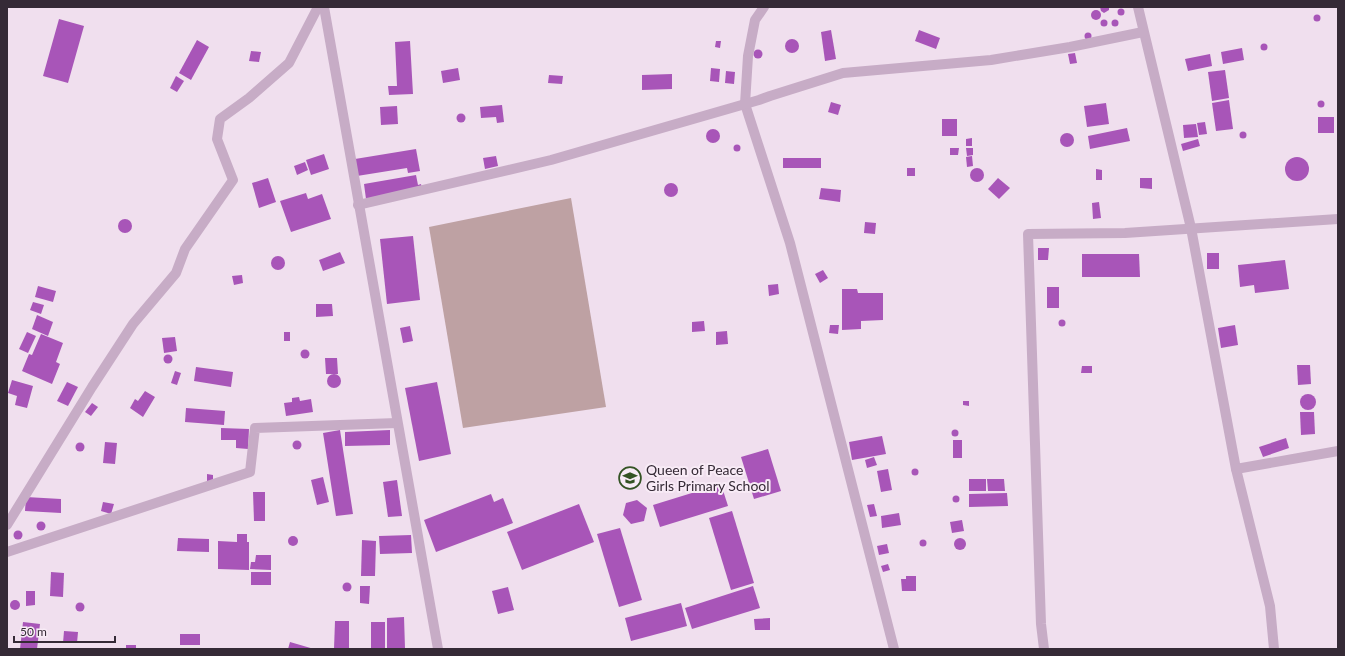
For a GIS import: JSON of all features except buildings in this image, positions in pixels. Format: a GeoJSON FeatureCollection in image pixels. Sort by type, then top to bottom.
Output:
{"type":"FeatureCollection","features":[{"type":"Feature","properties":{"kind":"street"},"geometry":{"type":"LineString","coordinates":[[7,525],[104,368],[133,324],[176,273],[185,249],[233,180],[217,139],[220,119],[249,98],[289,63],[318,7]]}},
{"type":"Feature","properties":{"kind":"street"},"geometry":{"type":"LineString","coordinates":[[324,7],[438,649]]}},
{"type":"Feature","properties":{"kind":"street"},"geometry":{"type":"LineString","coordinates":[[764,7],[755,20],[748,56],[745,104],[790,243],[894,649]]}},
{"type":"Feature","properties":{"kind":"street"},"geometry":{"type":"LineString","coordinates":[[1138,7],[1191,228],[1236,468],[1270,606],[1274,649]]}},
{"type":"Feature","properties":{"kind":"street"},"geometry":{"type":"LineString","coordinates":[[358,205],[551,160],[745,104],[843,73],[991,60],[1070,47],[1144,32]]}},
{"type":"Feature","properties":{"kind":"street"},"geometry":{"type":"LineString","coordinates":[[1044,649],[1041,624],[1028,234],[1125,233],[1338,219]]}},
{"type":"Feature","properties":{"kind":"street"},"geometry":{"type":"LineString","coordinates":[[7,552],[250,472],[255,428],[397,423]]}},
{"type":"Feature","properties":{"kind":"street"},"geometry":{"type":"LineString","coordinates":[[1236,468],[1338,451]]}},
{"type":"Feature","properties":{"kind":"shaded area"},"geometry":{"type":"Polygon","coordinates":[[[571,198],[606,407],[463,428],[429,227],[571,198]]]}},
{"type":"Feature","properties":{"kind":"place","name":"Queen of Peace Girls Primary School"},"geometry":{"type":"Point","coordinates":[630,478]}}]}
